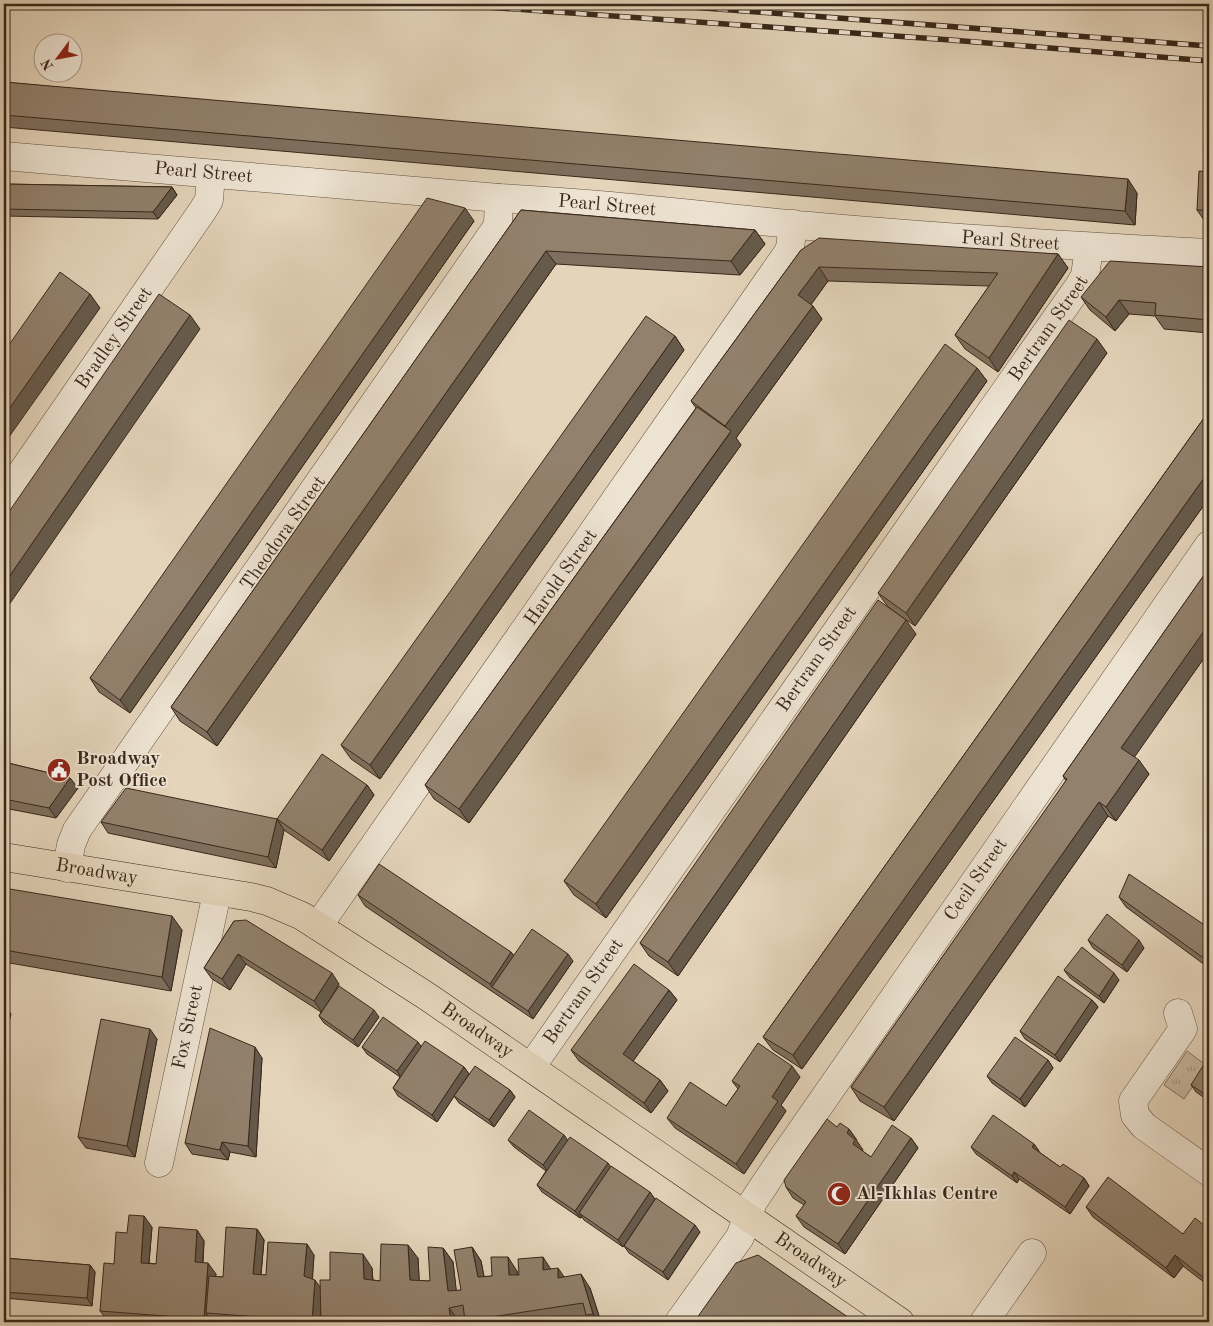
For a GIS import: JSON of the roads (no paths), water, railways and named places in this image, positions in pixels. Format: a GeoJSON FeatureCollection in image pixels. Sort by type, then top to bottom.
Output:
{"type":"FeatureCollection","features":[{"type":"Feature","properties":{"kind":"main road","name":"Broadway"},"geometry":{"type":"LineString","coordinates":[[4,857],[267,901],[302,916],[428,997],[900,1322]]}},
{"type":"Feature","properties":{"kind":"street","name":"Pearl Street"},"geometry":{"type":"LineString","coordinates":[[4,156],[499,198],[569,201],[793,224],[1089,248],[1209,253]]}},
{"type":"Feature","properties":{"kind":"street","name":"Bradley Street"},"geometry":{"type":"LineString","coordinates":[[4,498],[203,210],[209,200],[211,174]]}},
{"type":"Feature","properties":{"kind":"street","name":"Theodora Street"},"geometry":{"type":"LineString","coordinates":[[67,868],[71,845],[77,830],[495,230],[499,198]]}},
{"type":"Feature","properties":{"kind":"street","name":"Harold Street"},"geometry":{"type":"LineString","coordinates":[[318,926],[787,254],[790,248],[793,224]]}},
{"type":"Feature","properties":{"kind":"street","name":"Bertram Street"},"geometry":{"type":"LineString","coordinates":[[530,1067],[1079,286],[1084,276],[1089,248]]}},
{"type":"Feature","properties":{"kind":"street","name":"Cecil Street"},"geometry":{"type":"LineString","coordinates":[[679,1322],[740,1236],[753,1202],[1209,545]]}},
{"type":"Feature","properties":{"kind":"street","name":"Fox Street"},"geometry":{"type":"LineString","coordinates":[[159,1163],[217,892]]}},
{"type":"Feature","properties":{"kind":"street"},"geometry":{"type":"LineString","coordinates":[[1178,1013],[1183,1029],[1133,1101],[1135,1115],[1144,1126],[1209,1172]]}},
{"type":"Feature","properties":{"kind":"street"},"geometry":{"type":"LineString","coordinates":[[984,1322],[1032,1253]]}},
{"type":"Feature","properties":{"kind":"railway"},"geometry":{"type":"LineString","coordinates":[[444,4],[951,40],[1209,61]]}},
{"type":"Feature","properties":{"kind":"railway"},"geometry":{"type":"LineString","coordinates":[[651,4],[1209,46]]}},
{"type":"Feature","properties":{"kind":"place","name":"Broadway Post Office"},"geometry":{"type":"Point","coordinates":[59,770]}},
{"type":"Feature","properties":{"kind":"place","name":"Al-Ikhlas Centre"},"geometry":{"type":"Point","coordinates":[839,1194]}}]}
